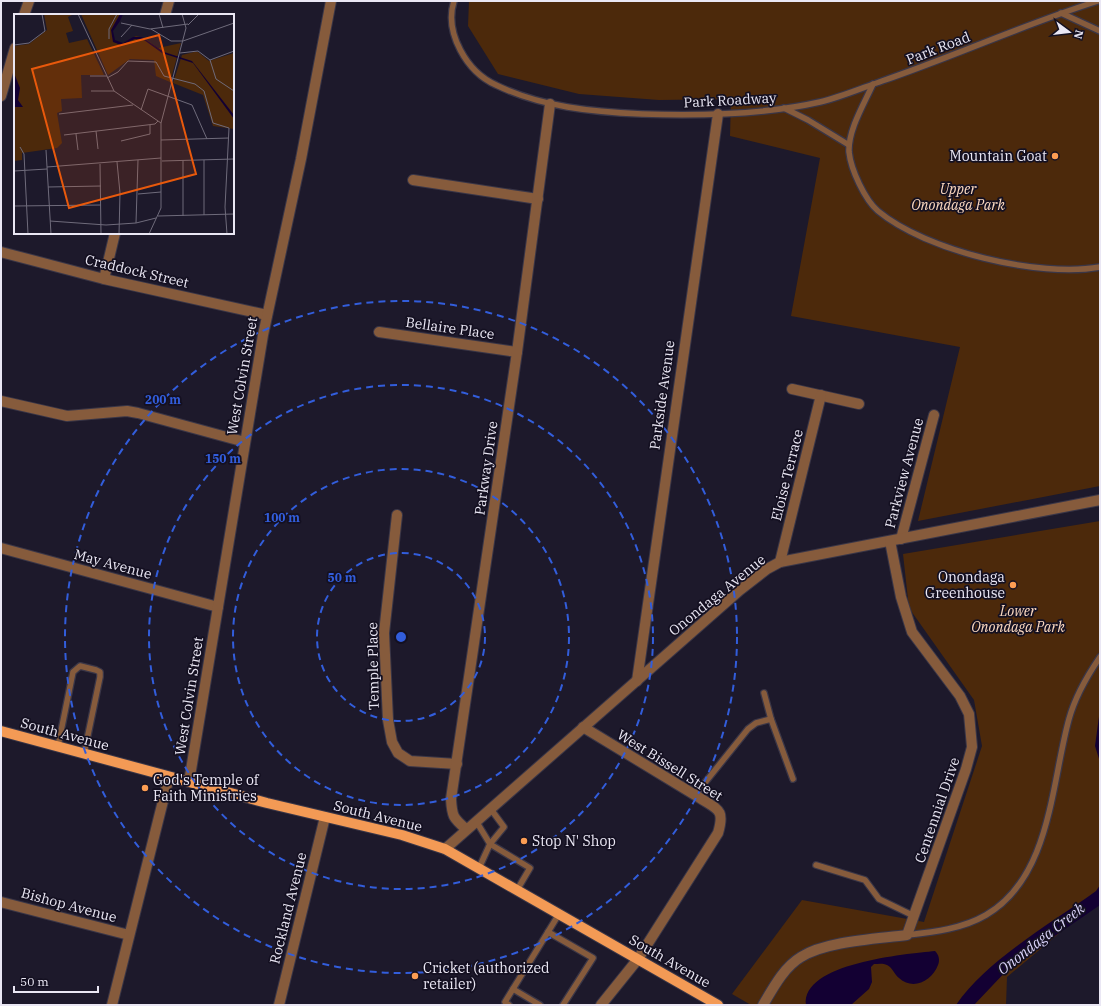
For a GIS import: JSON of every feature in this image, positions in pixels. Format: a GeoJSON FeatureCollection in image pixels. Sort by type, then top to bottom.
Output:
{"type":"FeatureCollection","features":[{"type":"Feature","properties":{"kind":"main road","name":"South Avenue"},"geometry":{"type":"LineString","coordinates":[[1,731],[169,777],[402,835],[445,849],[718,1005]]}},
{"type":"Feature","properties":{"kind":"street"},"geometry":{"type":"LineString","coordinates":[[24,14],[28,1]]}},
{"type":"Feature","properties":{"kind":"street"},"geometry":{"type":"LineString","coordinates":[[165,14],[168,1]]}},
{"type":"Feature","properties":{"kind":"street","name":"West Colvin Street"},"geometry":{"type":"LineString","coordinates":[[189,782],[267,315],[301,159],[331,1]]}},
{"type":"Feature","properties":{"kind":"street"},"geometry":{"type":"LineString","coordinates":[[1,96],[14,51]]}},
{"type":"Feature","properties":{"kind":"street","name":"Parkway Drive"},"geometry":{"type":"LineString","coordinates":[[466,830],[454,819],[451,799],[517,352],[550,104]]}},
{"type":"Feature","properties":{"kind":"street","name":"Parkside Avenue"},"geometry":{"type":"LineString","coordinates":[[637,681],[718,114]]}},
{"type":"Feature","properties":{"kind":"street"},"geometry":{"type":"LineString","coordinates":[[413,180],[538,199]]}},
{"type":"Feature","properties":{"kind":"street"},"geometry":{"type":"LineString","coordinates":[[104,279],[115,234]]}},
{"type":"Feature","properties":{"kind":"street","name":"Craddock Street"},"geometry":{"type":"LineString","coordinates":[[1,252],[104,279],[267,315]]}},
{"type":"Feature","properties":{"kind":"street","name":"Bellaire Place"},"geometry":{"type":"LineString","coordinates":[[379,332],[517,352]]}},
{"type":"Feature","properties":{"kind":"street"},"geometry":{"type":"LineString","coordinates":[[792,389],[859,404]]}},
{"type":"Feature","properties":{"kind":"street","name":"Eloise Terrace"},"geometry":{"type":"LineString","coordinates":[[780,562],[821,395]]}},
{"type":"Feature","properties":{"kind":"street"},"geometry":{"type":"LineString","coordinates":[[1,401],[67,416],[127,412],[138,413],[245,442]]}},
{"type":"Feature","properties":{"kind":"street","name":"Parkview Avenue"},"geometry":{"type":"LineString","coordinates":[[901,539],[934,415]]}},
{"type":"Feature","properties":{"kind":"street","name":"Onondaga Avenue"},"geometry":{"type":"LineString","coordinates":[[445,849],[740,590],[767,569],[780,562],[1100,500]]}},
{"type":"Feature","properties":{"kind":"street","name":"Temple Place"},"geometry":{"type":"LineString","coordinates":[[397,515],[384,633],[388,712],[392,742],[398,754],[410,761],[457,764]]}},
{"type":"Feature","properties":{"kind":"street","name":"Centennial Drive"},"geometry":{"type":"LineString","coordinates":[[890,541],[901,597],[912,632],[960,696],[969,714],[972,747],[966,769],[907,935]]}},
{"type":"Feature","properties":{"kind":"street","name":"May Avenue"},"geometry":{"type":"LineString","coordinates":[[1,548],[218,607]]}},
{"type":"Feature","properties":{"kind":"street","name":"West Bissell Street"},"geometry":{"type":"LineString","coordinates":[[583,727],[695,795],[718,811],[721,815],[722,820],[718,833],[638,959]]}},
{"type":"Feature","properties":{"kind":"street"},"geometry":{"type":"LineString","coordinates":[[112,1005],[169,777]]}},
{"type":"Feature","properties":{"kind":"street","name":"Rockland Avenue"},"geometry":{"type":"LineString","coordinates":[[279,1005],[325,817]]}},
{"type":"Feature","properties":{"kind":"street","name":"Bishop Avenue"},"geometry":{"type":"LineString","coordinates":[[1,902],[129,935]]}},
{"type":"Feature","properties":{"kind":"street"},"geometry":{"type":"LineString","coordinates":[[763,1005],[776,983],[792,964],[812,951],[840,944],[907,935]]}},
{"type":"Feature","properties":{"kind":"street"},"geometry":{"type":"LineString","coordinates":[[601,1005],[638,959]]}},
{"type":"Feature","properties":{"kind":"lane","name":"Park Roadway"},"geometry":{"type":"LineString","coordinates":[[454,1],[451,20],[453,33],[459,46],[473,69],[492,83],[509,92],[550,104],[626,113],[718,114],[784,108],[808,120],[850,145]]}},
{"type":"Feature","properties":{"kind":"lane","name":"Park Road"},"geometry":{"type":"LineString","coordinates":[[784,108],[821,101],[873,84],[931,64],[1061,13],[1098,1]]}},
{"type":"Feature","properties":{"kind":"lane"},"geometry":{"type":"LineString","coordinates":[[1061,13],[1100,31]]}},
{"type":"Feature","properties":{"kind":"lane"},"geometry":{"type":"LineString","coordinates":[[873,84],[852,134],[850,145],[851,162],[864,194],[877,210],[897,225],[971,254],[1009,263],[1060,269],[1100,267]]}},
{"type":"Feature","properties":{"kind":"lane"},"geometry":{"type":"LineString","coordinates":[[907,935],[958,927],[985,916],[995,909],[1017,888],[1033,864],[1043,833],[1069,718],[1088,675],[1100,657]]}},
{"type":"Feature","properties":{"kind":"lane"},"geometry":{"type":"LineString","coordinates":[[58,746],[73,672],[80,666],[96,670],[100,672],[100,677],[84,754]]}},
{"type":"Feature","properties":{"kind":"lane"},"geometry":{"type":"LineString","coordinates":[[764,693],[771,718],[793,780]]}},
{"type":"Feature","properties":{"kind":"lane"},"geometry":{"type":"LineString","coordinates":[[695,795],[748,729],[756,723],[771,718]]}},
{"type":"Feature","properties":{"kind":"lane"},"geometry":{"type":"LineString","coordinates":[[479,868],[490,844],[504,826],[490,808]]}},
{"type":"Feature","properties":{"kind":"lane"},"geometry":{"type":"LineString","coordinates":[[476,821],[490,844],[530,868],[517,890]]}},
{"type":"Feature","properties":{"kind":"lane"},"geometry":{"type":"LineString","coordinates":[[816,865],[865,880],[879,899],[914,916]]}},
{"type":"Feature","properties":{"kind":"lane"},"geometry":{"type":"LineString","coordinates":[[509,1005],[505,1002],[559,914]]}},
{"type":"Feature","properties":{"kind":"lane"},"geometry":{"type":"LineString","coordinates":[[548,932],[593,958],[563,1005]]}},
{"type":"Feature","properties":{"kind":"lane"},"geometry":{"type":"LineString","coordinates":[[514,989],[540,1005]]}},
{"type":"Feature","properties":{"kind":"green space","name":"Upper Onondaga Park"},"geometry":{"type":"Polygon","coordinates":[[[469,1],[1100,1],[1100,486],[918,521],[960,347],[791,316],[820,158],[730,136],[731,99],[659,100],[579,94],[498,74],[468,26],[469,1]]]}},
{"type":"Feature","properties":{"kind":"green space","name":"Lower Onondaga Park"},"geometry":{"type":"Polygon","coordinates":[[[1100,521],[1100,899],[1007,977],[1006,1005],[751,1005],[732,994],[802,900],[924,922],[982,746],[974,700],[909,608],[903,554],[1100,521]]]}},
{"type":"Feature","properties":{"kind":"water"},"geometry":{"type":"Polygon","coordinates":[[[1100,709],[1100,762],[1095,746],[1100,709]]]}},
{"type":"Feature","properties":{"kind":"water","name":"Onondaga Creek"},"geometry":{"type":"Polygon","coordinates":[[[1100,885],[1100,905],[1010,967],[974,1005],[956,1005],[969,988],[1002,958],[1040,929],[1096,891],[1100,885]]]}},
{"type":"Feature","properties":{"kind":"water"},"geometry":{"type":"Polygon","coordinates":[[[935,951],[939,958],[938,965],[927,980],[916,984],[910,984],[904,982],[887,965],[874,964],[871,967],[872,982],[869,989],[851,1005],[806,1005],[809,991],[820,979],[837,970],[880,958],[935,951]]]}},
{"type":"Feature","properties":{"kind":"place","name":"Mountain Goat"},"geometry":{"type":"Point","coordinates":[1055,156]}},
{"type":"Feature","properties":{"kind":"place","name":"Onondaga Greenhouse"},"geometry":{"type":"Point","coordinates":[1013,585]}},
{"type":"Feature","properties":{"kind":"place","name":"God's Temple of Faith Ministries"},"geometry":{"type":"Point","coordinates":[145,788]}},
{"type":"Feature","properties":{"kind":"place","name":"Stop N' Shop"},"geometry":{"type":"Point","coordinates":[524,841]}},
{"type":"Feature","properties":{"kind":"place","name":"Cricket (authorized retailer)"},"geometry":{"type":"Point","coordinates":[415,976]}}]}
